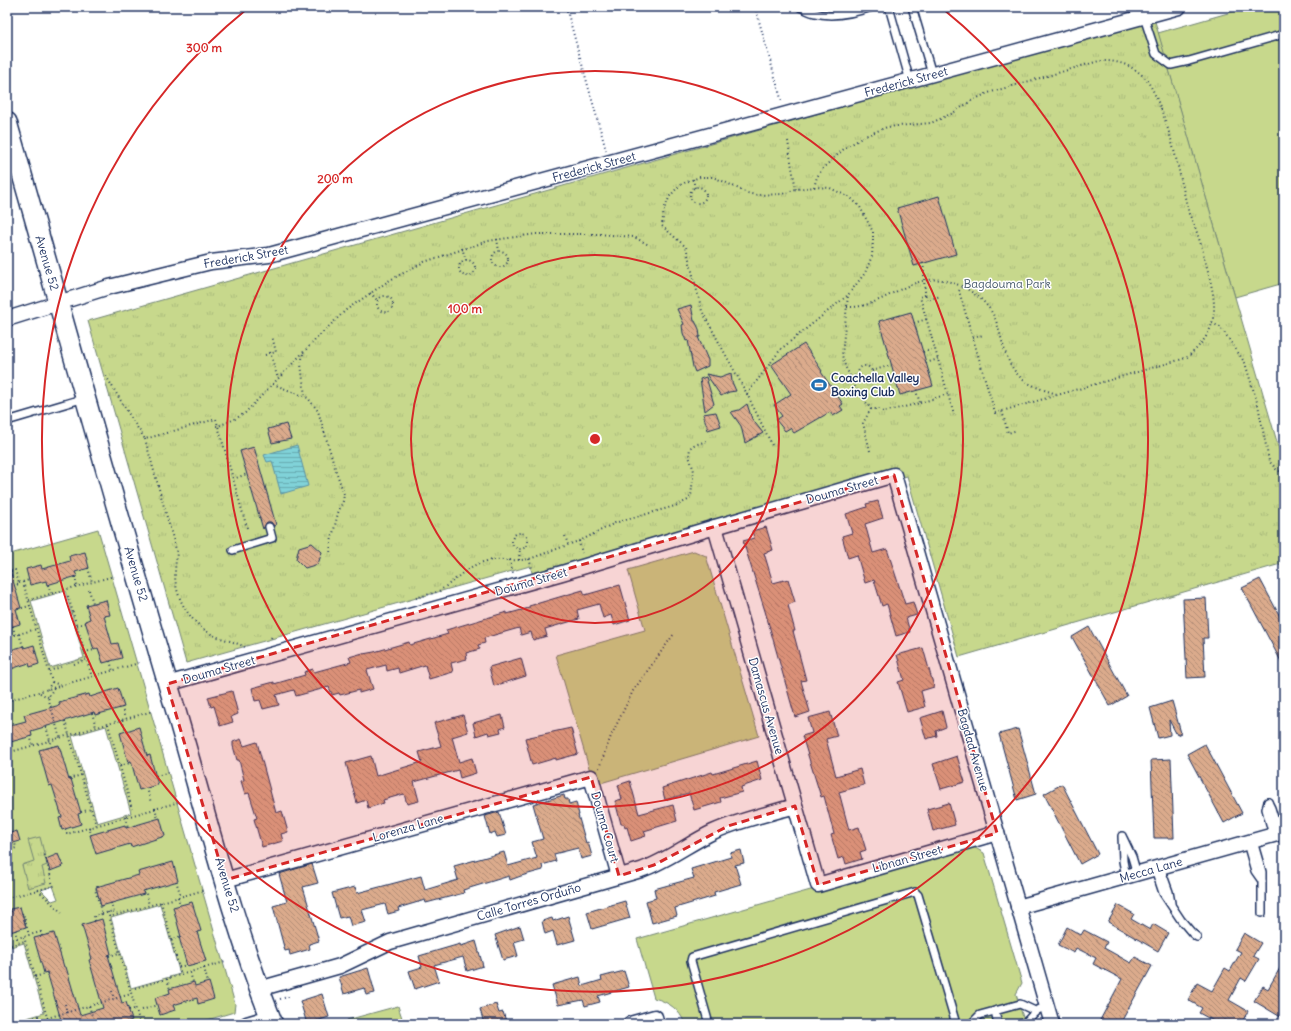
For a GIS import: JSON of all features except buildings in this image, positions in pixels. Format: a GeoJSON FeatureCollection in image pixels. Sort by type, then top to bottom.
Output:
{"type":"FeatureCollection","features":[{"type":"Feature","properties":{"kind":"main road","name":"Avenue 52"},"geometry":{"type":"LineString","coordinates":[[7,122],[85,398],[225,880],[259,989],[272,1021]]}},
{"type":"Feature","properties":{"kind":"street","name":"Frederick Street"},"geometry":{"type":"LineString","coordinates":[[7,319],[110,287],[211,262],[269,255],[1179,7]]}},
{"type":"Feature","properties":{"kind":"street","name":"Douma Street"},"geometry":{"type":"LineString","coordinates":[[168,684],[562,573],[894,475]]}},
{"type":"Feature","properties":{"kind":"street","name":"Bagdad Avenue"},"geometry":{"type":"LineString","coordinates":[[894,475],[1018,907],[1041,1009],[1052,1024]]}},
{"type":"Feature","properties":{"kind":"street","name":"Damascus Avenue"},"geometry":{"type":"LineString","coordinates":[[715,527],[818,885]]}},
{"type":"Feature","properties":{"kind":"street","name":"Douma Court"},"geometry":{"type":"LineString","coordinates":[[591,777],[619,876]]}},
{"type":"Feature","properties":{"kind":"street","name":"Lorenza Lane"},"geometry":{"type":"LineString","coordinates":[[225,880],[591,777]]}},
{"type":"Feature","properties":{"kind":"street","name":"Calle Torres Orduño"},"geometry":{"type":"LineString","coordinates":[[259,989],[340,966],[390,942],[654,865],[714,832],[728,826],[795,806]]}},
{"type":"Feature","properties":{"kind":"street","name":"Libnan Street"},"geometry":{"type":"LineString","coordinates":[[818,885],[997,833]]}},
{"type":"Feature","properties":{"kind":"street","name":"Mecca Lane"},"geometry":{"type":"LineString","coordinates":[[1018,907],[1279,834]]}},
{"type":"Feature","properties":{"kind":"street"},"geometry":{"type":"LineString","coordinates":[[630,1024],[656,1020]]}},
{"type":"Feature","properties":{"kind":"street"},"geometry":{"type":"LineString","coordinates":[[247,1024],[272,1021]]}},
{"type":"Feature","properties":{"kind":"lane"},"geometry":{"type":"LineString","coordinates":[[800,7],[814,13],[828,16],[844,14],[872,7]]}},
{"type":"Feature","properties":{"kind":"lane"},"geometry":{"type":"LineString","coordinates":[[889,7],[910,80]]}},
{"type":"Feature","properties":{"kind":"lane"},"geometry":{"type":"LineString","coordinates":[[912,7],[932,74]]}},
{"type":"Feature","properties":{"kind":"lane"},"geometry":{"type":"LineString","coordinates":[[1144,17],[1156,54],[1171,65],[1284,34]]}},
{"type":"Feature","properties":{"kind":"lane"},"geometry":{"type":"LineString","coordinates":[[7,421],[85,398]]}},
{"type":"Feature","properties":{"kind":"lane"},"geometry":{"type":"LineString","coordinates":[[233,550],[272,538],[269,527]]}},
{"type":"Feature","properties":{"kind":"lane"},"geometry":{"type":"LineString","coordinates":[[1250,842],[1255,871],[1262,881],[1262,913]]}},
{"type":"Feature","properties":{"kind":"lane"},"geometry":{"type":"LineString","coordinates":[[1157,868],[1163,894],[1192,934],[1197,937]]}},
{"type":"Feature","properties":{"kind":"lane"},"geometry":{"type":"LineString","coordinates":[[709,1024],[691,961],[692,957],[915,892],[918,895],[956,1024]]}},
{"type":"Feature","properties":{"kind":"lane"},"geometry":{"type":"LineString","coordinates":[[971,1024],[980,1015],[1020,1004],[1041,1009]]}},
{"type":"Feature","properties":{"kind":"lane"},"geometry":{"type":"LineString","coordinates":[[1022,1024],[1027,1023],[1041,1009]]}},
{"type":"Feature","properties":{"kind":"lane"},"geometry":{"type":"LineString","coordinates":[[995,1011],[998,1024]]}},
{"type":"Feature","properties":{"kind":"path"},"geometry":{"type":"LineString","coordinates":[[566,7],[609,163]]}},
{"type":"Feature","properties":{"kind":"path"},"geometry":{"type":"LineString","coordinates":[[755,7],[785,115]]}},
{"type":"Feature","properties":{"kind":"path"},"geometry":{"type":"LineString","coordinates":[[814,187],[819,174],[833,158],[854,142],[887,127],[931,123],[953,113],[988,93],[1092,62],[1107,60],[1122,63],[1137,71],[1150,85],[1171,135],[1189,214],[1194,223],[1212,287],[1215,306],[1212,323],[1207,336],[1202,343],[1186,358],[995,413],[959,291],[963,286]]}},
{"type":"Feature","properties":{"kind":"path"},"geometry":{"type":"LineString","coordinates":[[788,141],[796,189]]}},
{"type":"Feature","properties":{"kind":"path"},"geometry":{"type":"LineString","coordinates":[[747,394],[780,350],[848,295],[865,273],[872,256],[873,232],[860,207],[851,198],[830,188],[814,187],[796,189],[784,194],[756,195],[747,193],[728,183],[713,178],[700,177],[679,186],[670,196],[664,209],[662,226],[686,247],[702,311],[747,394],[772,445]]}},
{"type":"Feature","properties":{"kind":"path"},"geometry":{"type":"LineString","coordinates":[[693,179],[695,188],[692,191],[691,198],[697,203],[702,202],[706,199],[705,191],[701,188],[695,188]]}},
{"type":"Feature","properties":{"kind":"path"},"geometry":{"type":"LineString","coordinates":[[217,426],[235,419],[245,413],[346,310],[390,280],[424,262],[462,248],[497,239],[536,234],[599,234],[634,237],[648,245]]}},
{"type":"Feature","properties":{"kind":"path"},"geometry":{"type":"LineString","coordinates":[[497,239],[499,251]]}},
{"type":"Feature","properties":{"kind":"path"},"geometry":{"type":"LineString","coordinates":[[462,248],[466,260]]}},
{"type":"Feature","properties":{"kind":"path"},"geometry":{"type":"LineString","coordinates":[[499,251],[504,252],[508,258],[507,263],[501,267],[493,264],[492,258],[494,253],[499,251]]}},
{"type":"Feature","properties":{"kind":"path"},"geometry":{"type":"LineString","coordinates":[[466,260],[471,261],[475,267],[474,272],[468,276],[462,275],[459,268],[461,262],[466,260]]}},
{"type":"Feature","properties":{"kind":"path"},"geometry":{"type":"LineString","coordinates":[[923,263],[924,287],[927,300],[941,296]]}},
{"type":"Feature","properties":{"kind":"path"},"geometry":{"type":"LineString","coordinates":[[847,307],[860,307],[873,303],[924,280],[942,280],[963,286],[980,299],[992,313],[1006,356],[1020,377],[1035,387],[1058,394]]}},
{"type":"Feature","properties":{"kind":"path"},"geometry":{"type":"LineString","coordinates":[[370,293],[377,300],[377,306],[380,310],[386,312],[392,307],[392,300],[388,296],[381,296],[377,300]]}},
{"type":"Feature","properties":{"kind":"path"},"geometry":{"type":"LineString","coordinates":[[848,295],[842,355],[845,366],[857,390],[872,409]]}},
{"type":"Feature","properties":{"kind":"path"},"geometry":{"type":"LineString","coordinates":[[925,295],[920,297],[954,415]]}},
{"type":"Feature","properties":{"kind":"path"},"geometry":{"type":"LineString","coordinates":[[914,323],[927,319]]}},
{"type":"Feature","properties":{"kind":"path"},"geometry":{"type":"LineString","coordinates":[[1212,323],[1220,327],[1245,363],[1258,405],[1269,461],[1276,469],[1284,474]]}},
{"type":"Feature","properties":{"kind":"path"},"geometry":{"type":"LineString","coordinates":[[973,338],[983,335]]}},
{"type":"Feature","properties":{"kind":"path"},"geometry":{"type":"LineString","coordinates":[[265,355],[270,352],[276,352],[272,336]]}},
{"type":"Feature","properties":{"kind":"path"},"geometry":{"type":"LineString","coordinates":[[923,352],[935,349]]}},
{"type":"Feature","properties":{"kind":"path"},"geometry":{"type":"LineString","coordinates":[[270,352],[278,379]]}},
{"type":"Feature","properties":{"kind":"path"},"geometry":{"type":"LineString","coordinates":[[303,353],[301,364],[305,396]]}},
{"type":"Feature","properties":{"kind":"path"},"geometry":{"type":"LineString","coordinates":[[926,363],[938,360]]}},
{"type":"Feature","properties":{"kind":"path"},"geometry":{"type":"LineString","coordinates":[[872,371],[891,365]]}},
{"type":"Feature","properties":{"kind":"path"},"geometry":{"type":"LineString","coordinates":[[858,375],[859,369],[862,367],[868,366],[872,371]]}},
{"type":"Feature","properties":{"kind":"path"},"geometry":{"type":"LineString","coordinates":[[858,375],[863,380],[867,380],[870,378],[872,371]]}},
{"type":"Feature","properties":{"kind":"path"},"geometry":{"type":"LineString","coordinates":[[851,378],[858,375]]}},
{"type":"Feature","properties":{"kind":"path"},"geometry":{"type":"LineString","coordinates":[[106,376],[133,422],[145,439],[177,553],[175,580],[183,605],[188,614],[207,632],[247,648]]}},
{"type":"Feature","properties":{"kind":"path"},"geometry":{"type":"LineString","coordinates":[[273,384],[305,396],[317,408],[344,494],[331,542],[330,553]]}},
{"type":"Feature","properties":{"kind":"path"},"geometry":{"type":"LineString","coordinates":[[916,391],[920,403]]}},
{"type":"Feature","properties":{"kind":"path"},"geometry":{"type":"LineString","coordinates":[[872,409],[879,409],[884,412],[948,394]]}},
{"type":"Feature","properties":{"kind":"path"},"geometry":{"type":"LineString","coordinates":[[870,452],[863,423],[872,409]]}},
{"type":"Feature","properties":{"kind":"path"},"geometry":{"type":"LineString","coordinates":[[1002,411],[1008,433],[1017,430]]}},
{"type":"Feature","properties":{"kind":"path"},"geometry":{"type":"LineString","coordinates":[[145,439],[216,419],[247,528]]}},
{"type":"Feature","properties":{"kind":"path"},"geometry":{"type":"LineString","coordinates":[[416,598],[440,591],[476,564],[492,560],[529,559],[579,541],[622,521],[675,506],[688,500],[691,496],[694,471],[689,456],[690,448],[694,445],[707,441]]}},
{"type":"Feature","properties":{"kind":"path"},"geometry":{"type":"LineString","coordinates":[[233,479],[247,474]]}},
{"type":"Feature","properties":{"kind":"path"},"geometry":{"type":"LineString","coordinates":[[521,533],[526,535],[528,543],[525,548],[520,549],[515,547],[512,540],[514,535],[521,533]]}},
{"type":"Feature","properties":{"kind":"path"},"geometry":{"type":"LineString","coordinates":[[565,536],[568,545]]}},
{"type":"Feature","properties":{"kind":"path"},"geometry":{"type":"LineString","coordinates":[[579,541],[583,554]]}},
{"type":"Feature","properties":{"kind":"path"},"geometry":{"type":"LineString","coordinates":[[519,560],[520,549]]}},
{"type":"Feature","properties":{"kind":"path"},"geometry":{"type":"LineString","coordinates":[[529,559],[532,568]]}},
{"type":"Feature","properties":{"kind":"path"},"geometry":{"type":"LineString","coordinates":[[510,560],[514,574]]}},
{"type":"Feature","properties":{"kind":"path"},"geometry":{"type":"LineString","coordinates":[[88,568],[92,582]]}},
{"type":"Feature","properties":{"kind":"path"},"geometry":{"type":"LineString","coordinates":[[7,572],[14,570],[18,583]]}},
{"type":"Feature","properties":{"kind":"path"},"geometry":{"type":"LineString","coordinates":[[28,600],[114,576]]}},
{"type":"Feature","properties":{"kind":"path"},"geometry":{"type":"LineString","coordinates":[[75,577],[77,586]]}},
{"type":"Feature","properties":{"kind":"path"},"geometry":{"type":"LineString","coordinates":[[14,586],[18,583],[29,580]]}},
{"type":"Feature","properties":{"kind":"path"},"geometry":{"type":"LineString","coordinates":[[23,582],[52,682],[47,690]]}},
{"type":"Feature","properties":{"kind":"path"},"geometry":{"type":"LineString","coordinates":[[48,585],[51,594]]}},
{"type":"Feature","properties":{"kind":"path"},"geometry":{"type":"LineString","coordinates":[[89,590],[93,603]]}},
{"type":"Feature","properties":{"kind":"path"},"geometry":{"type":"LineString","coordinates":[[68,596],[92,677]]}},
{"type":"Feature","properties":{"kind":"path"},"geometry":{"type":"LineString","coordinates":[[18,609],[30,606]]}},
{"type":"Feature","properties":{"kind":"path"},"geometry":{"type":"LineString","coordinates":[[77,625],[86,623]]}},
{"type":"Feature","properties":{"kind":"path"},"geometry":{"type":"LineString","coordinates":[[13,626],[15,635]]}},
{"type":"Feature","properties":{"kind":"path"},"geometry":{"type":"LineString","coordinates":[[7,637],[37,628]]}},
{"type":"Feature","properties":{"kind":"path"},"geometry":{"type":"LineString","coordinates":[[19,634],[23,646]]}},
{"type":"Feature","properties":{"kind":"path"},"geometry":{"type":"LineString","coordinates":[[591,777],[596,774],[611,736],[633,691],[674,634]]}},
{"type":"Feature","properties":{"kind":"path"},"geometry":{"type":"LineString","coordinates":[[270,638],[273,635]]}},
{"type":"Feature","properties":{"kind":"path"},"geometry":{"type":"LineString","coordinates":[[84,652],[94,650]]}},
{"type":"Feature","properties":{"kind":"path"},"geometry":{"type":"LineString","coordinates":[[74,664],[86,660]]}},
{"type":"Feature","properties":{"kind":"path"},"geometry":{"type":"LineString","coordinates":[[110,661],[113,671]]}},
{"type":"Feature","properties":{"kind":"path"},"geometry":{"type":"LineString","coordinates":[[7,701],[139,664]]}},
{"type":"Feature","properties":{"kind":"path"},"geometry":{"type":"LineString","coordinates":[[49,671],[61,667]]}},
{"type":"Feature","properties":{"kind":"path"},"geometry":{"type":"LineString","coordinates":[[52,682],[61,686]]}},
{"type":"Feature","properties":{"kind":"path"},"geometry":{"type":"LineString","coordinates":[[48,697],[54,688]]}},
{"type":"Feature","properties":{"kind":"path"},"geometry":{"type":"LineString","coordinates":[[39,692],[48,697],[60,738]]}},
{"type":"Feature","properties":{"kind":"path"},"geometry":{"type":"LineString","coordinates":[[122,707],[126,719]]}},
{"type":"Feature","properties":{"kind":"path"},"geometry":{"type":"LineString","coordinates":[[7,753],[153,711]]}},
{"type":"Feature","properties":{"kind":"path"},"geometry":{"type":"LineString","coordinates":[[93,714],[96,727]]}},
{"type":"Feature","properties":{"kind":"path"},"geometry":{"type":"LineString","coordinates":[[122,720],[126,731]]}},
{"type":"Feature","properties":{"kind":"path"},"geometry":{"type":"LineString","coordinates":[[66,721],[96,825]]}},
{"type":"Feature","properties":{"kind":"path"},"geometry":{"type":"LineString","coordinates":[[108,724],[132,809]]}},
{"type":"Feature","properties":{"kind":"path"},"geometry":{"type":"LineString","coordinates":[[46,727],[52,747]]}},
{"type":"Feature","properties":{"kind":"path"},"geometry":{"type":"LineString","coordinates":[[30,736],[33,745]]}},
{"type":"Feature","properties":{"kind":"path"},"geometry":{"type":"LineString","coordinates":[[120,766],[130,763],[129,761]]}},
{"type":"Feature","properties":{"kind":"path"},"geometry":{"type":"LineString","coordinates":[[156,776],[170,772]]}},
{"type":"Feature","properties":{"kind":"path"},"geometry":{"type":"LineString","coordinates":[[70,779],[81,776]]}},
{"type":"Feature","properties":{"kind":"path"},"geometry":{"type":"LineString","coordinates":[[147,788],[151,803]]}},
{"type":"Feature","properties":{"kind":"path"},"geometry":{"type":"LineString","coordinates":[[65,829],[67,834],[179,802]]}},
{"type":"Feature","properties":{"kind":"path"},"geometry":{"type":"LineString","coordinates":[[155,808],[158,819]]}},
{"type":"Feature","properties":{"kind":"path"},"geometry":{"type":"LineString","coordinates":[[81,812],[91,809]]}},
{"type":"Feature","properties":{"kind":"path"},"geometry":{"type":"LineString","coordinates":[[125,817],[127,826]]}},
{"type":"Feature","properties":{"kind":"path"},"geometry":{"type":"LineString","coordinates":[[89,827],[92,834]]}},
{"type":"Feature","properties":{"kind":"path"},"geometry":{"type":"LineString","coordinates":[[7,851],[16,848],[15,843]]}},
{"type":"Feature","properties":{"kind":"path"},"geometry":{"type":"LineString","coordinates":[[44,850],[53,886]]}},
{"type":"Feature","properties":{"kind":"path"},"geometry":{"type":"LineString","coordinates":[[176,881],[181,896]]}},
{"type":"Feature","properties":{"kind":"path"},"geometry":{"type":"LineString","coordinates":[[7,898],[57,885]]}},
{"type":"Feature","properties":{"kind":"path"},"geometry":{"type":"LineString","coordinates":[[96,889],[102,914]]}},
{"type":"Feature","properties":{"kind":"path"},"geometry":{"type":"LineString","coordinates":[[38,890],[63,914]]}},
{"type":"Feature","properties":{"kind":"path"},"geometry":{"type":"LineString","coordinates":[[109,917],[204,890]]}},
{"type":"Feature","properties":{"kind":"path"},"geometry":{"type":"LineString","coordinates":[[145,891],[149,906]]}},
{"type":"Feature","properties":{"kind":"path"},"geometry":{"type":"LineString","coordinates":[[178,897],[180,905]]}},
{"type":"Feature","properties":{"kind":"path"},"geometry":{"type":"LineString","coordinates":[[161,902],[181,975]]}},
{"type":"Feature","properties":{"kind":"path"},"geometry":{"type":"LineString","coordinates":[[111,903],[115,916]]}},
{"type":"Feature","properties":{"kind":"path"},"geometry":{"type":"LineString","coordinates":[[95,921],[94,916],[113,911]]}},
{"type":"Feature","properties":{"kind":"path"},"geometry":{"type":"LineString","coordinates":[[108,912],[140,1024]]}},
{"type":"Feature","properties":{"kind":"path"},"geometry":{"type":"LineString","coordinates":[[22,914],[23,913],[29,935]]}},
{"type":"Feature","properties":{"kind":"path"},"geometry":{"type":"LineString","coordinates":[[15,930],[19,943]]}},
{"type":"Feature","properties":{"kind":"path"},"geometry":{"type":"LineString","coordinates":[[17,938],[41,932],[42,936]]}},
{"type":"Feature","properties":{"kind":"path"},"geometry":{"type":"LineString","coordinates":[[24,937],[49,1024]]}},
{"type":"Feature","properties":{"kind":"path"},"geometry":{"type":"LineString","coordinates":[[171,940],[179,937]]}},
{"type":"Feature","properties":{"kind":"path"},"geometry":{"type":"LineString","coordinates":[[7,946],[25,941]]}},
{"type":"Feature","properties":{"kind":"path"},"geometry":{"type":"LineString","coordinates":[[110,955],[120,953]]}},
{"type":"Feature","properties":{"kind":"path"},"geometry":{"type":"LineString","coordinates":[[135,988],[225,962]]}},
{"type":"Feature","properties":{"kind":"path"},"geometry":{"type":"LineString","coordinates":[[179,968],[186,965]]}},
{"type":"Feature","properties":{"kind":"path"},"geometry":{"type":"LineString","coordinates":[[204,968],[208,983]]}},
{"type":"Feature","properties":{"kind":"path"},"geometry":{"type":"LineString","coordinates":[[190,972],[193,982]]}},
{"type":"Feature","properties":{"kind":"path"},"geometry":{"type":"LineString","coordinates":[[36,977],[46,973]]}},
{"type":"Feature","properties":{"kind":"path"},"geometry":{"type":"LineString","coordinates":[[167,979],[170,989]]}},
{"type":"Feature","properties":{"kind":"path"},"geometry":{"type":"LineString","coordinates":[[112,991],[114,999]]}},
{"type":"Feature","properties":{"kind":"path"},"geometry":{"type":"LineString","coordinates":[[47,1018],[131,994]]}},
{"type":"Feature","properties":{"kind":"path"},"geometry":{"type":"LineString","coordinates":[[65,1004],[67,1013]]}},
{"type":"Feature","properties":{"kind":"path"},"geometry":{"type":"LineString","coordinates":[[142,1010],[157,1005]]}},
{"type":"Feature","properties":{"kind":"path"},"geometry":{"type":"LineString","coordinates":[[90,1006],[92,1014]]}},
{"type":"Feature","properties":{"kind":"path"},"geometry":{"type":"LineString","coordinates":[[129,1010],[135,1009]]}},
{"type":"Feature","properties":{"kind":"path"},"geometry":{"type":"LineString","coordinates":[[10,1024],[40,1016]]}},
{"type":"Feature","properties":{"kind":"highlighted area"},"geometry":{"type":"Polygon","coordinates":[[[894,475],[997,833],[818,885],[795,806],[728,826],[654,865],[619,876],[591,777],[225,880],[167,684],[894,475]]]}},
{"type":"Feature","properties":{"kind":"green space"},"geometry":{"type":"Polygon","coordinates":[[[1249,7],[1284,7],[1284,283],[1235,297],[1158,33],[1249,7]]]}},
{"type":"Feature","properties":{"kind":"green space","name":"Bagdouma Park"},"geometry":{"type":"Polygon","coordinates":[[[1154,18],[1284,466],[1284,563],[959,657],[907,476],[535,582],[530,566],[186,663],[88,321],[1154,18]]]}},
{"type":"Feature","properties":{"kind":"green space"},"geometry":{"type":"Polygon","coordinates":[[[98,529],[235,1004],[234,1012],[194,1024],[7,1024],[44,1013],[24,943],[7,948],[7,555],[98,529]],[[65,591],[31,601],[50,668],[84,658],[65,591]],[[106,726],[72,736],[97,823],[131,813],[106,726]],[[53,886],[41,890],[52,901],[58,899],[53,886]],[[160,904],[111,918],[131,988],[180,974],[160,904]]]}},
{"type":"Feature","properties":{"kind":"green space"},"geometry":{"type":"Polygon","coordinates":[[[694,551],[706,556],[759,736],[594,785],[556,655],[645,630],[628,570],[694,551]]]}},
{"type":"Feature","properties":{"kind":"green space"},"geometry":{"type":"Polygon","coordinates":[[[40,837],[47,865],[42,867],[46,883],[28,888],[22,865],[34,861],[28,840],[40,837]]]}},
{"type":"Feature","properties":{"kind":"green space"},"geometry":{"type":"Polygon","coordinates":[[[970,845],[984,853],[1022,983],[1016,994],[1025,1024],[685,1024],[683,1019],[673,1007],[654,998],[637,939],[970,845]]]}},
{"type":"Feature","properties":{"kind":"green space"},"geometry":{"type":"Polygon","coordinates":[[[398,1006],[404,1024],[349,1024],[347,1020],[398,1006]]]}},
{"type":"Feature","properties":{"kind":"water"},"geometry":{"type":"Polygon","coordinates":[[[297,445],[308,486],[281,494],[272,461],[267,462],[264,455],[297,445]]]}},
{"type":"Feature","properties":{"kind":"place","name":"Coachella Valley Boxing Club"},"geometry":{"type":"Point","coordinates":[819,385]}}]}
